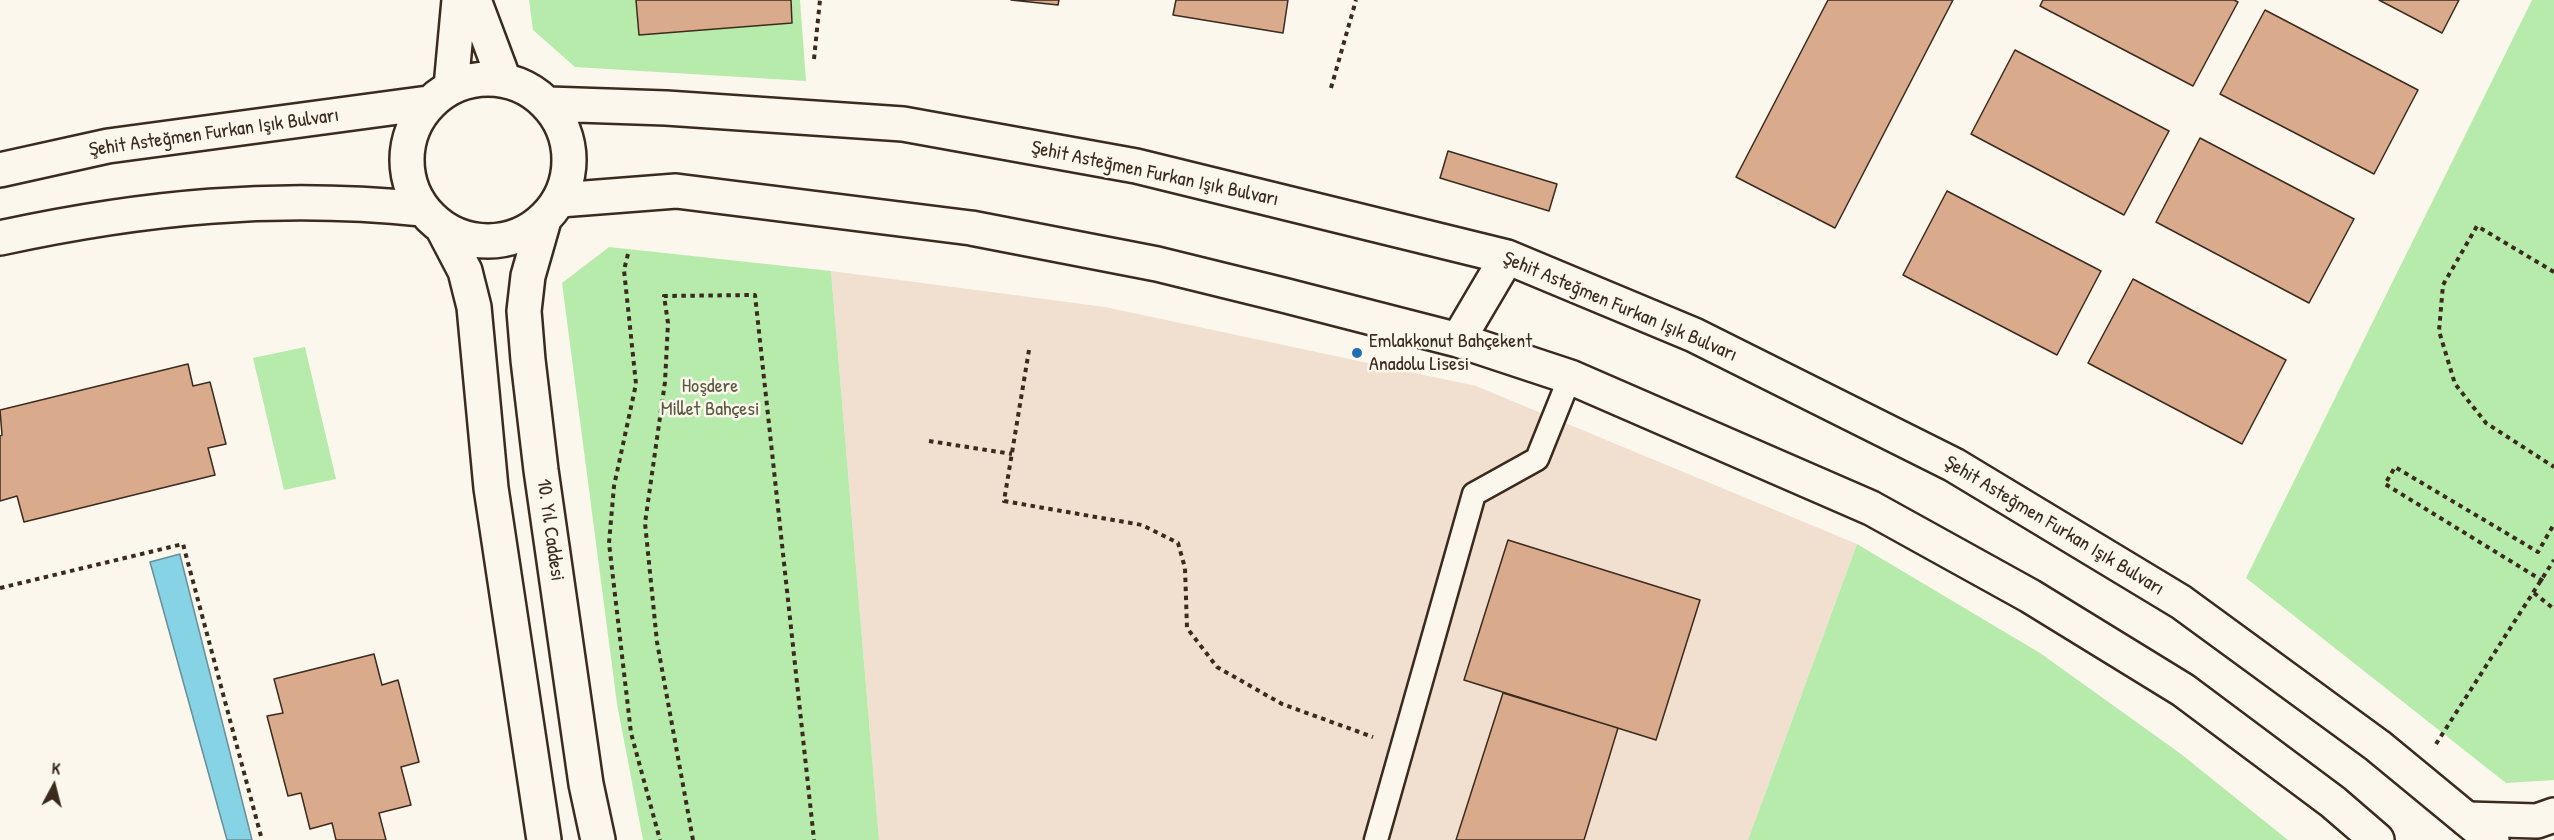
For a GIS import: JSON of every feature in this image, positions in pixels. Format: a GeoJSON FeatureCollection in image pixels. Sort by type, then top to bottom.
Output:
{"type":"FeatureCollection","features":[{"type":"Feature","properties":{"kind":"main road"},"geometry":{"type":"LineString","coordinates":[[440,95],[459,0]]}},
{"type":"Feature","properties":{"kind":"main road"},"geometry":{"type":"LineString","coordinates":[[474,0],[504,80]]}},
{"type":"Feature","properties":{"kind":"main road"},"geometry":{"type":"LineString","coordinates":[[0,238],[73,222],[165,210],[257,202],[348,202],[432,219],[469,239],[498,241],[523,234],[552,210],[569,176],[570,150],[563,126],[548,104],[528,88],[504,80],[478,78],[440,95],[412,127],[406,155],[410,184],[432,219],[465,271],[474,307],[491,488],[544,840]]}},
{"type":"Feature","properties":{"kind":"main road","name":"Şehit Asteğmen Furkan Işık Bulvarı"},"geometry":{"type":"LineString","coordinates":[[0,170],[108,146],[440,95]]}},
{"type":"Feature","properties":{"kind":"main road","name":"Şehit Asteğmen Furkan Işık Bulvarı"},"geometry":{"type":"LineString","coordinates":[[548,104],[666,108],[903,124],[1136,166],[1508,257],[1694,335],[1954,465],[2181,602],[2378,746],[2492,840]]}},
{"type":"Feature","properties":{"kind":"main road"},"geometry":{"type":"LineString","coordinates":[[552,210],[676,191],[971,228],[1157,264],[1458,340],[1570,377],[1871,508],[2030,596],[2183,690],[2333,802],[2377,840]]}},
{"type":"Feature","properties":{"kind":"main road","name":"10. Yıl Caddesi"},"geometry":{"type":"LineString","coordinates":[[552,210],[528,276],[524,311],[541,470],[582,760],[598,840]]}},
{"type":"Feature","properties":{"kind":"main road"},"geometry":{"type":"LineString","coordinates":[[1458,340],[1508,257]]}},
{"type":"Feature","properties":{"kind":"main road"},"geometry":{"type":"LineString","coordinates":[[2467,819],[2537,821],[2554,815]]}},
{"type":"Feature","properties":{"kind":"lane"},"geometry":{"type":"LineString","coordinates":[[1376,840],[1474,494],[1537,459],[1570,377]]}},
{"type":"Feature","properties":{"kind":"path"},"geometry":{"type":"LineString","coordinates":[[814,59],[820,0]]}},
{"type":"Feature","properties":{"kind":"path"},"geometry":{"type":"LineString","coordinates":[[1331,88],[1356,0]]}},
{"type":"Feature","properties":{"kind":"path"},"geometry":{"type":"LineString","coordinates":[[2554,272],[2477,226],[2443,285],[2439,331],[2455,384],[2486,423],[2554,467]]}},
{"type":"Feature","properties":{"kind":"path"},"geometry":{"type":"LineString","coordinates":[[628,254],[624,270],[636,384],[614,486],[609,543],[631,733],[660,840]]}},
{"type":"Feature","properties":{"kind":"path"},"geometry":{"type":"LineString","coordinates":[[693,840],[657,642],[645,523],[665,382],[668,323],[664,296],[755,295],[814,840]]}},
{"type":"Feature","properties":{"kind":"path"},"geometry":{"type":"LineString","coordinates":[[1029,350],[1004,501],[1142,525],[1178,543],[1185,568],[1187,628],[1216,667],[1282,704],[1402,747]]}},
{"type":"Feature","properties":{"kind":"path"},"geometry":{"type":"LineString","coordinates":[[929,441],[1012,454]]}},
{"type":"Feature","properties":{"kind":"path"},"geometry":{"type":"LineString","coordinates":[[2543,581],[2385,484],[2395,467],[2538,552],[2554,524]]}},
{"type":"Feature","properties":{"kind":"path"},"geometry":{"type":"LineString","coordinates":[[0,588],[183,544],[262,840]]}},
{"type":"Feature","properties":{"kind":"path"},"geometry":{"type":"LineString","coordinates":[[2427,738],[2436,745],[2543,581],[2554,560]]}},
{"type":"Feature","properties":{"kind":"path"},"geometry":{"type":"LineString","coordinates":[[2534,593],[2554,609]]}},
{"type":"Feature","properties":{"kind":"shaded area"},"geometry":{"type":"Polygon","coordinates":[[[831,271],[1105,307],[1476,386],[1857,544],[1748,840],[879,840],[831,271]]]}},
{"type":"Feature","properties":{"kind":"green space"},"geometry":{"type":"Polygon","coordinates":[[[529,0],[800,0],[806,81],[575,67],[533,30],[529,0]]]}},
{"type":"Feature","properties":{"kind":"green space"},"geometry":{"type":"Polygon","coordinates":[[[2532,0],[2554,0],[2554,780],[2506,783],[2246,578],[2532,0]]]}},
{"type":"Feature","properties":{"kind":"green space","name":"Hoşdere Millet Bahçesi"},"geometry":{"type":"Polygon","coordinates":[[[609,247],[831,271],[879,840],[643,840],[617,704],[562,283],[609,247]]]}},
{"type":"Feature","properties":{"kind":"green space"},"geometry":{"type":"Polygon","coordinates":[[[305,347],[336,479],[284,490],[253,358],[305,347]]]}},
{"type":"Feature","properties":{"kind":"green space"},"geometry":{"type":"Polygon","coordinates":[[[1857,544],[2040,653],[2181,754],[2288,840],[1748,840],[1857,544]]]}},
{"type":"Feature","properties":{"kind":"water"},"geometry":{"type":"Polygon","coordinates":[[[180,554],[252,840],[227,840],[150,562],[180,554]]]}},
{"type":"Feature","properties":{"kind":"building"},"geometry":{"type":"Polygon","coordinates":[[[636,0],[791,0],[792,23],[639,35],[636,0]]]}},
{"type":"Feature","properties":{"kind":"building"},"geometry":{"type":"Polygon","coordinates":[[[1011,0],[1059,0],[1058,5],[1011,0]]]}},
{"type":"Feature","properties":{"kind":"building"},"geometry":{"type":"Polygon","coordinates":[[[1176,0],[1288,0],[1283,33],[1173,15],[1176,0]]]}},
{"type":"Feature","properties":{"kind":"building"},"geometry":{"type":"Polygon","coordinates":[[[1828,0],[1953,0],[1835,228],[1736,177],[1828,0]]]}},
{"type":"Feature","properties":{"kind":"building"},"geometry":{"type":"Polygon","coordinates":[[[2043,0],[2234,0],[2238,2],[2193,86],[2040,6],[2043,0]]]}},
{"type":"Feature","properties":{"kind":"building"},"geometry":{"type":"Polygon","coordinates":[[[2379,0],[2459,0],[2442,33],[2379,0]]]}},
{"type":"Feature","properties":{"kind":"building"},"geometry":{"type":"Polygon","coordinates":[[[2265,10],[2418,90],[2374,174],[2220,94],[2265,10]]]}},
{"type":"Feature","properties":{"kind":"building"},"geometry":{"type":"Polygon","coordinates":[[[2015,50],[2169,131],[2124,215],[1971,134],[2015,50]]]}},
{"type":"Feature","properties":{"kind":"building"},"geometry":{"type":"Polygon","coordinates":[[[2200,138],[2354,219],[2309,303],[2156,222],[2200,138]]]}},
{"type":"Feature","properties":{"kind":"building"},"geometry":{"type":"Polygon","coordinates":[[[1448,151],[1557,184],[1549,211],[1440,178],[1448,151]]]}},
{"type":"Feature","properties":{"kind":"building"},"geometry":{"type":"Polygon","coordinates":[[[1947,191],[2101,271],[2057,355],[1903,275],[1947,191]]]}},
{"type":"Feature","properties":{"kind":"building"},"geometry":{"type":"Polygon","coordinates":[[[2133,279],[2286,360],[2242,444],[2088,363],[2133,279]]]}},
{"type":"Feature","properties":{"kind":"building"},"geometry":{"type":"Polygon","coordinates":[[[188,364],[193,386],[210,382],[226,444],[208,448],[215,475],[24,522],[17,496],[0,501],[0,436],[2,435],[0,410],[188,364]]]}},
{"type":"Feature","properties":{"kind":"building"},"geometry":{"type":"Polygon","coordinates":[[[1508,540],[1700,600],[1656,740],[1464,680],[1508,540]]]}},
{"type":"Feature","properties":{"kind":"building"},"geometry":{"type":"Polygon","coordinates":[[[374,654],[382,685],[398,680],[419,762],[401,767],[411,805],[379,813],[386,840],[336,840],[332,823],[310,829],[301,793],[288,796],[267,716],[283,713],[274,679],[374,654]]]}},
{"type":"Feature","properties":{"kind":"building"},"geometry":{"type":"Polygon","coordinates":[[[1503,693],[1618,728],[1584,840],[1456,840],[1503,693]]]}},
{"type":"Feature","properties":{"kind":"place","name":"Emlakkonut Bahçekent Anadolu Lisesi"},"geometry":{"type":"Point","coordinates":[1357,353]}}]}
